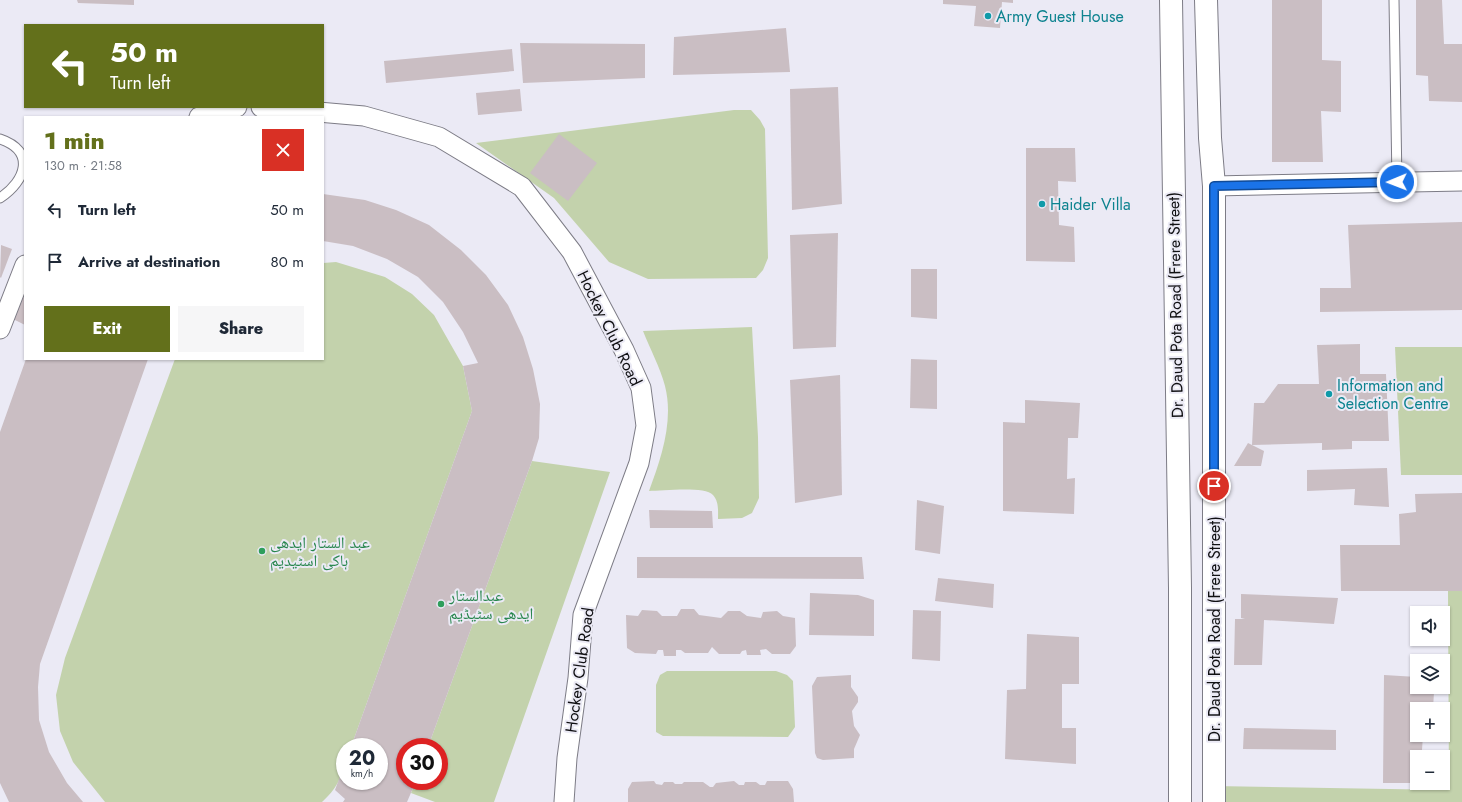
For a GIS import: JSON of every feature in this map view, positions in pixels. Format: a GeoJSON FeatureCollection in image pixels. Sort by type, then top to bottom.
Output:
{"type":"FeatureCollection","features":[{"type":"Feature","properties":{"kind":"main road","name":"Dr. Daud Pota Road (Frere Street)"},"geometry":{"type":"LineString","coordinates":[[1171,0],[1180,588],[1180,802]]}},
{"type":"Feature","properties":{"kind":"main road","name":"Dr. Daud Pota Road (Frere Street)"},"geometry":{"type":"LineString","coordinates":[[1206,0],[1210,138],[1214,186],[1214,802]]}},
{"type":"Feature","properties":{"kind":"street"},"geometry":{"type":"LineString","coordinates":[[203,116],[233,108]]}},
{"type":"Feature","properties":{"kind":"street","name":"Hockey Club Road"},"geometry":{"type":"LineString","coordinates":[[272,108],[364,116],[439,137],[522,187],[572,252],[624,350],[641,388],[646,426],[639,463],[583,615],[567,758],[564,802]]}},
{"type":"Feature","properties":{"kind":"street"},"geometry":{"type":"LineString","coordinates":[[1214,186],[1462,181]]}},
{"type":"Feature","properties":{"kind":"street"},"geometry":{"type":"LineString","coordinates":[[0,329],[24,268]]}},
{"type":"Feature","properties":{"kind":"lane"},"geometry":{"type":"LineString","coordinates":[[1394,0],[1397,182]]}},
{"type":"Feature","properties":{"kind":"lane"},"geometry":{"type":"LineString","coordinates":[[0,139],[16,147],[23,156],[24,169],[19,181],[0,198]]}},
{"type":"Feature","properties":{"kind":"green space"},"geometry":{"type":"Polygon","coordinates":[[[734,110],[751,110],[760,120],[765,129],[768,258],[763,270],[756,278],[648,279],[609,262],[554,198],[476,143],[734,110]]]}},
{"type":"Feature","properties":{"kind":"green space"},"geometry":{"type":"Polygon","coordinates":[[[336,262],[385,277],[412,294],[434,315],[463,366],[472,411],[354,738],[336,738],[336,786],[322,802],[105,802],[73,762],[60,731],[56,695],[65,658],[175,360],[324,360],[324,263],[336,262]]]}},
{"type":"Feature","properties":{"kind":"green space"},"geometry":{"type":"Polygon","coordinates":[[[752,327],[758,437],[759,498],[752,513],[742,518],[718,519],[718,506],[716,500],[713,495],[708,492],[693,490],[649,491],[662,453],[668,413],[663,379],[643,331],[752,327]]]}},
{"type":"Feature","properties":{"kind":"green space"},"geometry":{"type":"Polygon","coordinates":[[[1395,347],[1462,347],[1462,475],[1401,475],[1395,347]]]}},
{"type":"Feature","properties":{"kind":"green space"},"geometry":{"type":"Polygon","coordinates":[[[532,461],[610,472],[494,802],[435,802],[411,793],[412,790],[448,790],[448,738],[431,738],[532,461]]]}},
{"type":"Feature","properties":{"kind":"green space"},"geometry":{"type":"Polygon","coordinates":[[[1448,591],[1462,591],[1462,802],[1214,802],[1214,786],[1450,790],[1449,742],[1450,742],[1450,702],[1449,702],[1449,694],[1450,694],[1450,654],[1448,654],[1448,646],[1450,646],[1450,606],[1448,606],[1448,591]]]}},
{"type":"Feature","properties":{"kind":"green space"},"geometry":{"type":"Polygon","coordinates":[[[667,671],[776,671],[787,675],[793,681],[795,727],[788,737],[663,736],[656,732],[656,685],[660,675],[667,671]]]}},
{"type":"Feature","properties":{"kind":"building"},"geometry":{"type":"Polygon","coordinates":[[[77,0],[134,0],[134,5],[78,3],[77,0]]]}},
{"type":"Feature","properties":{"kind":"building","name":"Army Guest House"},"geometry":{"type":"Polygon","coordinates":[[[943,0],[1013,0],[1013,3],[1002,2],[1000,28],[974,26],[976,6],[943,4],[943,0]]]}},
{"type":"Feature","properties":{"kind":"building"},"geometry":{"type":"Polygon","coordinates":[[[1272,0],[1322,0],[1322,60],[1341,61],[1341,112],[1321,111],[1323,162],[1272,162],[1272,0]]]}},
{"type":"Feature","properties":{"kind":"building"},"geometry":{"type":"Polygon","coordinates":[[[1416,0],[1442,0],[1444,44],[1462,44],[1462,102],[1429,101],[1428,76],[1416,75],[1416,0]]]}},
{"type":"Feature","properties":{"kind":"building"},"geometry":{"type":"Polygon","coordinates":[[[786,28],[790,72],[673,75],[674,37],[786,28]]]}},
{"type":"Feature","properties":{"kind":"building"},"geometry":{"type":"Polygon","coordinates":[[[520,43],[645,44],[645,78],[523,83],[520,43]]]}},
{"type":"Feature","properties":{"kind":"building"},"geometry":{"type":"Polygon","coordinates":[[[512,49],[514,71],[386,83],[384,61],[512,49]]]}},
{"type":"Feature","properties":{"kind":"building"},"geometry":{"type":"Polygon","coordinates":[[[838,87],[842,204],[792,210],[790,89],[838,87]]]}},
{"type":"Feature","properties":{"kind":"building"},"geometry":{"type":"Polygon","coordinates":[[[520,89],[522,111],[478,115],[476,93],[520,89]]]}},
{"type":"Feature","properties":{"kind":"building"},"geometry":{"type":"Polygon","coordinates":[[[559,134],[597,163],[568,201],[530,173],[559,134]]]}},
{"type":"Feature","properties":{"kind":"building","name":"Haider Villa"},"geometry":{"type":"Polygon","coordinates":[[[1026,148],[1075,148],[1076,182],[1058,181],[1059,225],[1074,227],[1075,262],[1026,261],[1026,148]]]}},
{"type":"Feature","properties":{"kind":"building","name":"عبدالستار ایدھی سٹیڈیم"},"geometry":{"type":"Polygon","coordinates":[[[324,194],[365,200],[396,210],[429,225],[461,250],[486,275],[508,305],[523,337],[533,369],[540,404],[539,438],[431,738],[396,738],[396,790],[412,790],[407,802],[343,802],[345,799],[335,790],[336,787],[336,790],[388,790],[388,738],[354,738],[472,411],[463,366],[478,363],[463,332],[443,302],[418,277],[387,259],[353,246],[324,241],[324,194]]]}},
{"type":"Feature","properties":{"kind":"building"},"geometry":{"type":"Polygon","coordinates":[[[1462,222],[1462,310],[1320,312],[1320,288],[1351,288],[1348,225],[1462,222]]]}},
{"type":"Feature","properties":{"kind":"building"},"geometry":{"type":"Polygon","coordinates":[[[838,233],[836,347],[793,349],[790,235],[838,233]]]}},
{"type":"Feature","properties":{"kind":"building"},"geometry":{"type":"Polygon","coordinates":[[[1,245],[12,249],[1,278],[0,277],[1,245]]]}},
{"type":"Feature","properties":{"kind":"building"},"geometry":{"type":"Polygon","coordinates":[[[911,269],[937,269],[937,319],[911,317],[911,269]]]}},
{"type":"Feature","properties":{"kind":"building"},"geometry":{"type":"Polygon","coordinates":[[[24,296],[24,324],[13,319],[24,296]]]}},
{"type":"Feature","properties":{"kind":"building","name":"Information and Selection Centre"},"geometry":{"type":"Polygon","coordinates":[[[1360,344],[1360,374],[1386,374],[1389,441],[1352,441],[1352,449],[1322,450],[1322,443],[1252,445],[1254,403],[1264,403],[1278,384],[1319,384],[1317,345],[1360,344]]]}},
{"type":"Feature","properties":{"kind":"building"},"geometry":{"type":"Polygon","coordinates":[[[911,359],[937,360],[937,409],[910,408],[911,359]]]}},
{"type":"Feature","properties":{"kind":"building"},"geometry":{"type":"Polygon","coordinates":[[[26,360],[148,360],[40,664],[38,687],[39,720],[49,752],[67,783],[83,802],[9,802],[0,783],[0,432],[26,360]]]}},
{"type":"Feature","properties":{"kind":"building"},"geometry":{"type":"Polygon","coordinates":[[[840,375],[842,495],[795,503],[790,380],[840,375]]]}},
{"type":"Feature","properties":{"kind":"building"},"geometry":{"type":"Polygon","coordinates":[[[1025,400],[1080,403],[1078,438],[1068,438],[1067,479],[1075,478],[1074,514],[1003,511],[1003,422],[1025,423],[1025,400]]]}},
{"type":"Feature","properties":{"kind":"building"},"geometry":{"type":"Polygon","coordinates":[[[1248,443],[1264,451],[1261,466],[1234,466],[1248,443]]]}},
{"type":"Feature","properties":{"kind":"building"},"geometry":{"type":"Polygon","coordinates":[[[1387,468],[1389,507],[1354,505],[1355,489],[1307,491],[1307,470],[1387,468]]]}},
{"type":"Feature","properties":{"kind":"building"},"geometry":{"type":"Polygon","coordinates":[[[1462,493],[1462,591],[1341,591],[1340,545],[1400,545],[1399,514],[1416,512],[1415,494],[1462,493]]]}},
{"type":"Feature","properties":{"kind":"building"},"geometry":{"type":"Polygon","coordinates":[[[917,500],[944,506],[940,554],[915,550],[917,500]]]}},
{"type":"Feature","properties":{"kind":"building"},"geometry":{"type":"Polygon","coordinates":[[[649,510],[712,511],[713,528],[650,528],[649,510]]]}},
{"type":"Feature","properties":{"kind":"building"},"geometry":{"type":"Polygon","coordinates":[[[637,557],[862,557],[864,579],[637,578],[637,557]]]}},
{"type":"Feature","properties":{"kind":"building"},"geometry":{"type":"Polygon","coordinates":[[[938,578],[994,584],[993,608],[935,601],[938,578]]]}},
{"type":"Feature","properties":{"kind":"building"},"geometry":{"type":"Polygon","coordinates":[[[810,593],[858,595],[874,600],[874,636],[809,635],[810,593]]]}},
{"type":"Feature","properties":{"kind":"building"},"geometry":{"type":"Polygon","coordinates":[[[1241,594],[1338,598],[1334,624],[1264,620],[1262,665],[1234,665],[1235,619],[1245,619],[1241,618],[1241,594]]]}},
{"type":"Feature","properties":{"kind":"building"},"geometry":{"type":"Polygon","coordinates":[[[681,609],[694,609],[699,615],[721,618],[728,611],[740,611],[747,616],[761,618],[763,612],[777,611],[783,616],[795,618],[796,646],[790,654],[772,654],[766,649],[760,650],[761,655],[747,655],[746,650],[742,651],[740,654],[719,654],[712,647],[708,653],[685,653],[681,650],[676,650],[676,656],[664,656],[663,650],[658,650],[656,654],[635,653],[627,648],[626,615],[638,616],[642,610],[657,611],[662,616],[677,616],[681,609]]]}},
{"type":"Feature","properties":{"kind":"building"},"geometry":{"type":"Polygon","coordinates":[[[913,610],[941,611],[940,661],[912,659],[913,610]]]}},
{"type":"Feature","properties":{"kind":"building"},"geometry":{"type":"Polygon","coordinates":[[[1027,634],[1079,637],[1079,684],[1062,684],[1062,728],[1076,728],[1076,764],[1005,759],[1007,690],[1026,689],[1027,634]]]}},
{"type":"Feature","properties":{"kind":"building"},"geometry":{"type":"Polygon","coordinates":[[[851,675],[851,687],[858,697],[858,702],[852,711],[854,726],[860,735],[854,749],[854,758],[823,760],[817,758],[815,753],[812,686],[817,677],[851,675]]]}},
{"type":"Feature","properties":{"kind":"building"},"geometry":{"type":"Polygon","coordinates":[[[1384,675],[1410,677],[1410,694],[1434,694],[1433,702],[1410,702],[1410,742],[1423,742],[1422,750],[1410,750],[1410,783],[1383,783],[1384,675]]]}},
{"type":"Feature","properties":{"kind":"building"},"geometry":{"type":"Polygon","coordinates":[[[1244,728],[1336,730],[1336,750],[1243,749],[1244,728]]]}},
{"type":"Feature","properties":{"kind":"building"},"geometry":{"type":"Polygon","coordinates":[[[654,781],[656,784],[662,785],[664,782],[682,784],[684,782],[703,782],[710,787],[713,787],[716,783],[734,781],[739,785],[744,785],[745,782],[756,782],[760,785],[765,785],[767,781],[788,781],[793,789],[794,802],[628,802],[628,789],[632,782],[654,781]]]}},
{"type":"Feature","properties":{"kind":"place","name":"Army Guest House"},"geometry":{"type":"Point","coordinates":[988,16]}},
{"type":"Feature","properties":{"kind":"place","name":"Haider Villa"},"geometry":{"type":"Point","coordinates":[1042,204]}},
{"type":"Feature","properties":{"kind":"place","name":"Information and Selection Centre"},"geometry":{"type":"Point","coordinates":[1329,394]}},
{"type":"Feature","properties":{"kind":"place","name":"عبد الستار ایدھی ہاکی اسٹیدیم"},"geometry":{"type":"Point","coordinates":[262,551]}},
{"type":"Feature","properties":{"kind":"place","name":"عبدالستار ایدھی سٹیڈیم"},"geometry":{"type":"Point","coordinates":[441,604]}},
{"type":"Feature","properties":{"kind":"route"},"geometry":{"type":"LineString","coordinates":[[1214,486],[1214,186],[1397,182]]}}]}
